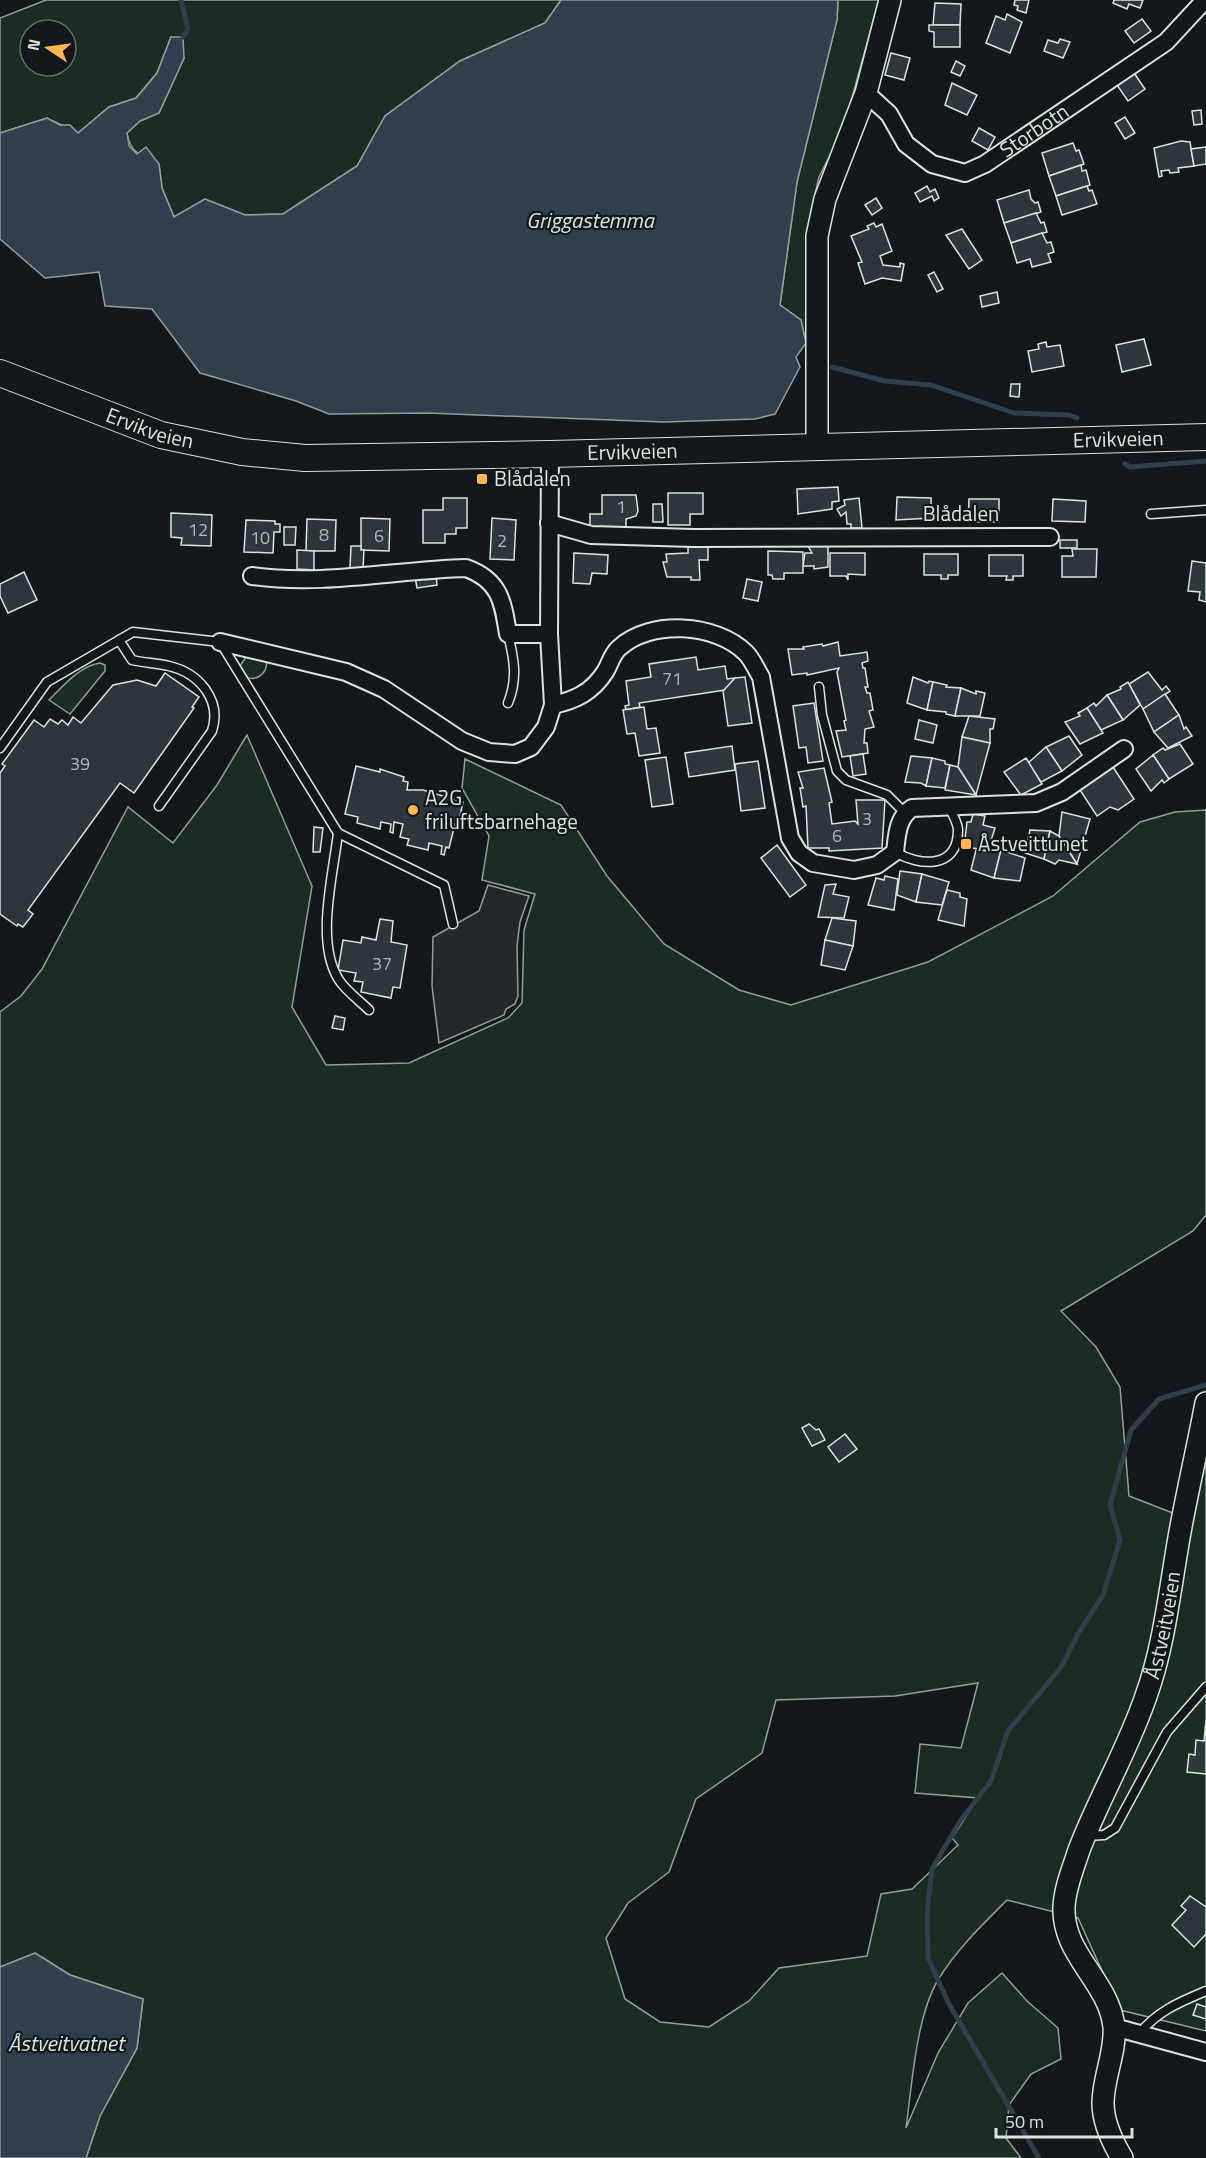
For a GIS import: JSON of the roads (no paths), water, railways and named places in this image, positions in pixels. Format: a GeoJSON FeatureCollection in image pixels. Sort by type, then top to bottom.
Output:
{"type":"FeatureCollection","features":[{"type":"Feature","properties":{"kind":"main road","name":"Ervikveien"},"geometry":{"type":"LineString","coordinates":[[0,373],[161,435],[242,452],[305,458],[817,448],[1206,437]]}},
{"type":"Feature","properties":{"kind":"street"},"geometry":{"type":"LineString","coordinates":[[817,448],[817,237],[825,199],[866,93],[890,0]]}},
{"type":"Feature","properties":{"kind":"street","name":"Storbotn"},"geometry":{"type":"LineString","coordinates":[[866,93],[889,114],[906,144],[932,164],[964,173],[985,164],[1166,42],[1205,0]]}},
{"type":"Feature","properties":{"kind":"street"},"geometry":{"type":"LineString","coordinates":[[220,642],[346,672],[384,689],[462,741],[489,752],[515,754],[531,747],[546,727],[553,705],[549,634],[550,454]]}},
{"type":"Feature","properties":{"kind":"street","name":"Blådalen"},"geometry":{"type":"LineString","coordinates":[[549,523],[591,535],[693,538],[1050,537]]}},
{"type":"Feature","properties":{"kind":"street"},"geometry":{"type":"LineString","coordinates":[[252,576],[274,579],[323,579],[466,568],[481,573],[494,585],[503,605],[510,639],[549,634]]}},
{"type":"Feature","properties":{"kind":"street"},"geometry":{"type":"LineString","coordinates":[[553,705],[590,692],[605,672],[617,649],[636,636],[666,628],[699,631],[729,640],[747,654],[761,677],[790,838],[800,853],[813,863],[854,870],[877,865],[895,852],[898,827],[905,813],[912,808],[1036,803],[1062,792],[1124,749]]}},
{"type":"Feature","properties":{"kind":"street","name":"Åstveitveien"},"geometry":{"type":"LineString","coordinates":[[1122,2158],[1112,2142],[1103,2103],[1110,2070],[1114,2027],[1103,1992],[1076,1954],[1066,1930],[1064,1908],[1066,1888],[1085,1836],[1146,1697],[1165,1630],[1180,1532],[1206,1402]]}},
{"type":"Feature","properties":{"kind":"street"},"geometry":{"type":"LineString","coordinates":[[1114,2027],[1206,2052]]}},
{"type":"Feature","properties":{"kind":"lane"},"geometry":{"type":"LineString","coordinates":[[1151,514],[1206,510]]}},
{"type":"Feature","properties":{"kind":"lane"},"geometry":{"type":"LineString","coordinates":[[0,748],[47,682],[133,632],[220,642],[338,833],[444,885],[453,924]]}},
{"type":"Feature","properties":{"kind":"lane"},"geometry":{"type":"LineString","coordinates":[[505,660],[510,639]]}},
{"type":"Feature","properties":{"kind":"lane"},"geometry":{"type":"LineString","coordinates":[[507,703],[514,678],[515,662],[510,639]]}},
{"type":"Feature","properties":{"kind":"lane"},"geometry":{"type":"LineString","coordinates":[[119,640],[132,660],[170,666],[187,673],[202,684],[213,703],[216,719],[212,731],[159,806]]}},
{"type":"Feature","properties":{"kind":"lane"},"geometry":{"type":"LineString","coordinates":[[819,687],[822,715],[837,771],[846,780],[887,795],[905,813]]}},
{"type":"Feature","properties":{"kind":"lane"},"geometry":{"type":"LineString","coordinates":[[895,852],[908,860],[927,864],[943,858],[954,844],[958,829],[950,808]]}},
{"type":"Feature","properties":{"kind":"lane"},"geometry":{"type":"LineString","coordinates":[[338,833],[326,930],[327,956],[340,981],[369,1010]]}},
{"type":"Feature","properties":{"kind":"lane"},"geometry":{"type":"LineString","coordinates":[[1085,1836],[1104,1835],[1115,1828],[1167,1732],[1192,1700],[1206,1687]]}},
{"type":"Feature","properties":{"kind":"lane"},"geometry":{"type":"LineString","coordinates":[[1139,2034],[1149,2022],[1168,2007],[1206,1991]]}},
{"type":"Feature","properties":{"kind":"water","name":"Griggastemma"},"geometry":{"type":"Polygon","coordinates":[[[561,0],[838,0],[837,20],[797,182],[780,305],[801,320],[806,343],[796,357],[800,367],[775,414],[755,419],[664,422],[427,413],[329,414],[296,401],[200,373],[152,309],[105,306],[99,272],[45,278],[0,239],[0,133],[47,118],[60,125],[70,125],[78,133],[109,107],[136,98],[157,73],[171,37],[183,37],[184,58],[159,113],[140,121],[127,133],[129,146],[137,154],[146,147],[159,164],[162,188],[174,217],[205,199],[245,215],[283,214],[357,166],[385,116],[460,61],[545,23],[561,0]]]}},
{"type":"Feature","properties":{"kind":"water","name":"Åstveitvatnet"},"geometry":{"type":"Polygon","coordinates":[[[35,1953],[70,1975],[143,1999],[137,2048],[100,2116],[86,2158],[0,2158],[0,1967],[35,1953]]]}},
{"type":"Feature","properties":{"kind":"waterway"},"geometry":{"type":"LineString","coordinates":[[181,0],[188,29],[183,37]]}},
{"type":"Feature","properties":{"kind":"waterway"},"geometry":{"type":"LineString","coordinates":[[832,367],[885,381],[931,385],[1014,413],[1069,415],[1077,418]]}},
{"type":"Feature","properties":{"kind":"waterway"},"geometry":{"type":"LineString","coordinates":[[1125,464],[1130,467],[1206,461]]}},
{"type":"Feature","properties":{"kind":"waterway"},"geometry":{"type":"LineString","coordinates":[[1039,2158],[949,2004],[928,1958],[927,1913],[932,1869],[960,1821],[991,1781],[1008,1731],[1062,1666],[1078,1634],[1103,1595],[1120,1540],[1110,1505],[1131,1430],[1159,1399],[1206,1385]]}},
{"type":"Feature","properties":{"kind":"place","name":"Blådalen"},"geometry":{"type":"Point","coordinates":[482,479]}},
{"type":"Feature","properties":{"kind":"place","name":"A2G friluftsbarnehage"},"geometry":{"type":"Point","coordinates":[413,810]}},
{"type":"Feature","properties":{"kind":"place","name":"Åstveittunet"},"geometry":{"type":"Point","coordinates":[966,844]}}]}
